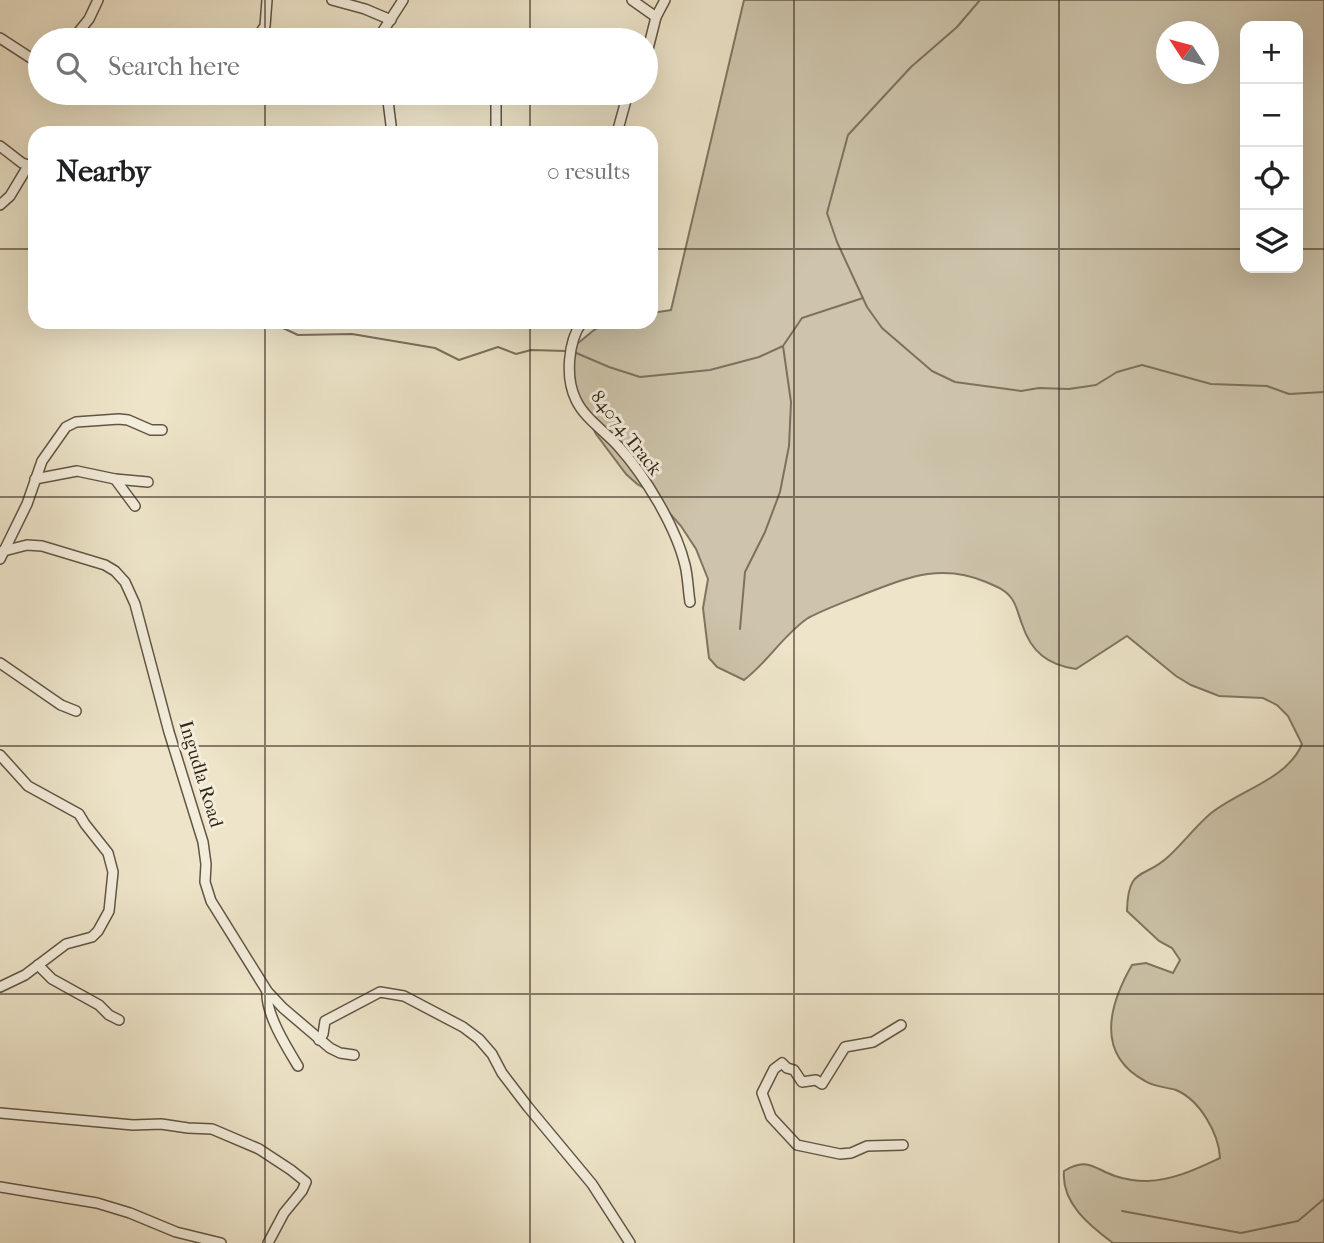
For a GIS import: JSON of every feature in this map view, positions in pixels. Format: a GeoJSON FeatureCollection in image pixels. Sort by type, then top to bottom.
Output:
{"type":"FeatureCollection","features":[{"type":"Feature","properties":{"kind":"street"},"geometry":{"type":"LineString","coordinates":[[82,28],[99,0]]}},
{"type":"Feature","properties":{"kind":"street"},"geometry":{"type":"LineString","coordinates":[[264,28],[267,0]]}},
{"type":"Feature","properties":{"kind":"street"},"geometry":{"type":"LineString","coordinates":[[332,0],[391,20]]}},
{"type":"Feature","properties":{"kind":"street"},"geometry":{"type":"LineString","coordinates":[[385,28],[403,0]]}},
{"type":"Feature","properties":{"kind":"street"},"geometry":{"type":"LineString","coordinates":[[632,0],[656,17]]}},
{"type":"Feature","properties":{"kind":"street"},"geometry":{"type":"LineString","coordinates":[[653,28],[665,0]]}},
{"type":"Feature","properties":{"kind":"street"},"geometry":{"type":"LineString","coordinates":[[0,38],[28,56]]}},
{"type":"Feature","properties":{"kind":"street"},"geometry":{"type":"LineString","coordinates":[[388,105],[391,126]]}},
{"type":"Feature","properties":{"kind":"street"},"geometry":{"type":"LineString","coordinates":[[495,105],[496,126]]}},
{"type":"Feature","properties":{"kind":"street"},"geometry":{"type":"LineString","coordinates":[[619,126],[625,105]]}},
{"type":"Feature","properties":{"kind":"street"},"geometry":{"type":"LineString","coordinates":[[0,146],[28,164]]}},
{"type":"Feature","properties":{"kind":"street"},"geometry":{"type":"LineString","coordinates":[[0,205],[28,172]]}},
{"type":"Feature","properties":{"kind":"street","name":"84074 Track"},"geometry":{"type":"LineString","coordinates":[[577,329],[572,348],[571,385],[576,401],[620,448],[664,516],[685,565],[690,602]]}},
{"type":"Feature","properties":{"kind":"street"},"geometry":{"type":"LineString","coordinates":[[1,554],[17,527],[42,461],[61,432],[76,422],[119,419],[151,430],[162,430]]}},
{"type":"Feature","properties":{"kind":"street"},"geometry":{"type":"LineString","coordinates":[[35,479],[72,471],[148,482]]}},
{"type":"Feature","properties":{"kind":"street"},"geometry":{"type":"LineString","coordinates":[[116,479],[135,506]]}},
{"type":"Feature","properties":{"kind":"street","name":"Ingudla Road"},"geometry":{"type":"LineString","coordinates":[[1,554],[37,544],[82,556],[111,568],[121,577],[128,588],[203,842],[207,893],[267,991],[319,1040],[336,1052],[354,1055]]}},
{"type":"Feature","properties":{"kind":"street"},"geometry":{"type":"LineString","coordinates":[[0,663],[61,705],[76,711]]}},
{"type":"Feature","properties":{"kind":"street"},"geometry":{"type":"LineString","coordinates":[[0,755],[36,792],[79,814],[108,853],[113,872],[109,911],[92,937],[66,944],[15,981],[0,987]]}},
{"type":"Feature","properties":{"kind":"street"},"geometry":{"type":"LineString","coordinates":[[38,965],[52,979],[99,1005],[119,1020]]}},
{"type":"Feature","properties":{"kind":"street"},"geometry":{"type":"LineString","coordinates":[[267,991],[268,1006],[298,1066]]}},
{"type":"Feature","properties":{"kind":"street"},"geometry":{"type":"LineString","coordinates":[[319,1040],[325,1021],[380,992],[404,996],[463,1027],[479,1039],[492,1054],[502,1073],[528,1107],[592,1184],[630,1243]]}},
{"type":"Feature","properties":{"kind":"street"},"geometry":{"type":"LineString","coordinates":[[901,1025],[873,1042],[845,1047],[822,1084],[817,1080],[802,1082],[794,1070],[782,1063],[774,1069],[762,1093],[771,1117],[797,1145],[840,1154],[851,1153],[867,1146],[903,1145]]}},
{"type":"Feature","properties":{"kind":"street"},"geometry":{"type":"LineString","coordinates":[[0,1113],[212,1129],[259,1149],[306,1182],[284,1213],[268,1243]]}},
{"type":"Feature","properties":{"kind":"street"},"geometry":{"type":"LineString","coordinates":[[0,1187],[97,1203],[130,1213],[192,1240],[209,1238],[221,1243]]}},
{"type":"Feature","properties":{"kind":"shaded area"},"geometry":{"type":"Polygon","coordinates":[[[744,0],[1324,0],[1324,1243],[1113,1243],[1079,1213],[1064,1183],[1064,1171],[1084,1164],[1115,1176],[1147,1181],[1176,1176],[1220,1158],[1212,1129],[1193,1101],[1176,1090],[1149,1083],[1129,1070],[1113,1043],[1113,1012],[1117,996],[1132,965],[1146,963],[1173,973],[1180,960],[1172,948],[1159,941],[1127,911],[1128,896],[1130,886],[1139,875],[1169,856],[1210,814],[1274,776],[1295,756],[1302,744],[1288,716],[1277,705],[1263,698],[1219,696],[1191,685],[1127,636],[1076,669],[1057,664],[1042,656],[1030,642],[1015,605],[1007,593],[986,582],[955,573],[912,577],[808,618],[744,680],[717,667],[709,658],[703,608],[708,579],[696,549],[681,526],[651,492],[626,474],[596,434],[571,385],[572,348],[594,330],[658,329],[658,312],[671,310],[744,0]]]}},
{"type":"Feature","properties":{"kind":"waterway"},"geometry":{"type":"LineString","coordinates":[[980,0],[957,27],[911,67],[848,135],[827,213],[837,242],[867,307],[882,328],[932,371],[955,382],[1021,391],[1039,388],[1069,389],[1096,385],[1117,372],[1142,365],[1211,384],[1267,386],[1289,394],[1324,392]]}},
{"type":"Feature","properties":{"kind":"waterway"},"geometry":{"type":"LineString","coordinates":[[574,352],[640,377],[710,370],[759,357],[783,346],[802,318],[863,298]]}},
{"type":"Feature","properties":{"kind":"waterway"},"geometry":{"type":"LineString","coordinates":[[285,329],[298,335],[352,334],[435,348],[459,360],[498,347],[516,354],[531,350],[566,351]]}},
{"type":"Feature","properties":{"kind":"waterway"},"geometry":{"type":"LineString","coordinates":[[740,629],[745,572],[765,532],[780,492],[789,446],[791,402],[783,346]]}},
{"type":"Feature","properties":{"kind":"waterway"},"geometry":{"type":"LineString","coordinates":[[1122,1211],[1241,1233],[1298,1221],[1324,1199]]}}]}
